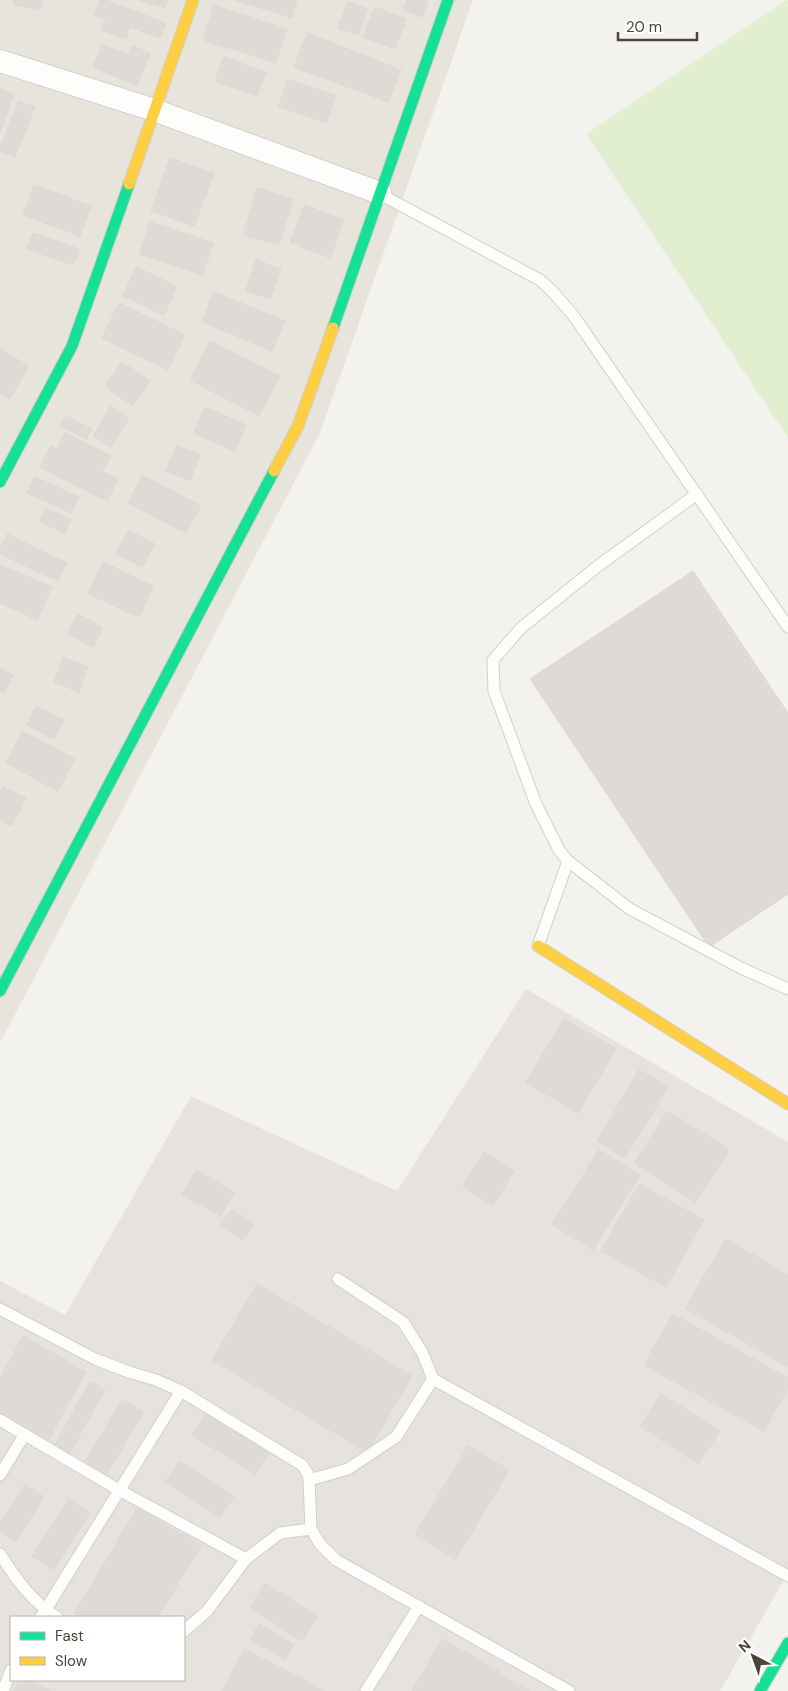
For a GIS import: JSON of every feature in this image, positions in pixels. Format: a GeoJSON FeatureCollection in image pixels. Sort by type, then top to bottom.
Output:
{"type":"FeatureCollection","features":[{"type":"Feature","properties":{"kind":"street"},"geometry":{"type":"LineString","coordinates":[[0,482],[75,339],[92,296],[193,0]]}},
{"type":"Feature","properties":{"kind":"street"},"geometry":{"type":"LineString","coordinates":[[0,991],[294,434],[306,406],[448,0]]}},
{"type":"Feature","properties":{"kind":"street"},"geometry":{"type":"LineString","coordinates":[[0,61],[154,110],[380,193]]}},
{"type":"Feature","properties":{"kind":"street"},"geometry":{"type":"LineString","coordinates":[[538,946],[788,1104]]}},
{"type":"Feature","properties":{"kind":"street"},"geometry":{"type":"LineString","coordinates":[[760,1691],[788,1643]]}},
{"type":"Feature","properties":{"kind":"lane"},"geometry":{"type":"LineString","coordinates":[[380,193],[540,280],[551,290],[573,315],[788,627]]}},
{"type":"Feature","properties":{"kind":"lane"},"geometry":{"type":"LineString","coordinates":[[697,494],[598,566],[521,628],[493,660],[494,692],[536,804],[559,850],[568,861],[630,909],[741,968],[788,989]]}},
{"type":"Feature","properties":{"kind":"lane"},"geometry":{"type":"LineString","coordinates":[[538,946],[568,861]]}},
{"type":"Feature","properties":{"kind":"lane"},"geometry":{"type":"LineString","coordinates":[[338,1279],[403,1322],[422,1352],[433,1379],[788,1576]]}},
{"type":"Feature","properties":{"kind":"lane"},"geometry":{"type":"LineString","coordinates":[[0,1309],[95,1359],[156,1380],[181,1391],[302,1465],[308,1474],[309,1480],[311,1529],[320,1544],[336,1560],[569,1691]]}},
{"type":"Feature","properties":{"kind":"lane"},"geometry":{"type":"LineString","coordinates":[[309,1480],[348,1469],[396,1437],[433,1379]]}},
{"type":"Feature","properties":{"kind":"lane"},"geometry":{"type":"LineString","coordinates":[[0,1554],[43,1614],[181,1391]]}},
{"type":"Feature","properties":{"kind":"lane"},"geometry":{"type":"LineString","coordinates":[[0,1420],[119,1490],[246,1559]]}},
{"type":"Feature","properties":{"kind":"lane"},"geometry":{"type":"LineString","coordinates":[[0,1475],[24,1434]]}},
{"type":"Feature","properties":{"kind":"lane"},"geometry":{"type":"LineString","coordinates":[[185,1630],[207,1611],[246,1559],[280,1533],[311,1529]]}},
{"type":"Feature","properties":{"kind":"lane"},"geometry":{"type":"LineString","coordinates":[[366,1691],[419,1606]]}},
{"type":"Feature","properties":{"kind":"lane"},"geometry":{"type":"LineString","coordinates":[[3,1691],[10,1673]]}},
{"type":"Feature","properties":{"kind":"shaded area"},"geometry":{"type":"Polygon","coordinates":[[[0,0],[473,0],[320,433],[0,1043],[0,0]]]}},
{"type":"Feature","properties":{"kind":"shaded area"},"geometry":{"type":"Polygon","coordinates":[[[526,989],[788,1142],[788,1573],[720,1691],[0,1691],[0,1281],[65,1315],[191,1096],[397,1191],[526,989]]]}},
{"type":"Feature","properties":{"kind":"green space"},"geometry":{"type":"Polygon","coordinates":[[[788,0],[788,438],[586,134],[788,0]]]}},
{"type":"Feature","properties":{"kind":"building"},"geometry":{"type":"Polygon","coordinates":[[[14,0],[42,0],[40,10],[13,4],[14,0]]]}},
{"type":"Feature","properties":{"kind":"building"},"geometry":{"type":"Polygon","coordinates":[[[100,0],[105,0],[166,23],[160,38],[130,27],[126,39],[102,30],[106,19],[94,15],[100,0]]]}},
{"type":"Feature","properties":{"kind":"building"},"geometry":{"type":"Polygon","coordinates":[[[139,0],[168,0],[165,8],[139,0]]]}},
{"type":"Feature","properties":{"kind":"building"},"geometry":{"type":"Polygon","coordinates":[[[235,0],[297,0],[292,18],[235,0]]]}},
{"type":"Feature","properties":{"kind":"building"},"geometry":{"type":"Polygon","coordinates":[[[407,0],[428,0],[423,17],[403,10],[407,0]]]}},
{"type":"Feature","properties":{"kind":"building"},"geometry":{"type":"Polygon","coordinates":[[[348,2],[368,9],[358,35],[338,28],[348,2]]]}},
{"type":"Feature","properties":{"kind":"building"},"geometry":{"type":"Polygon","coordinates":[[[214,5],[287,29],[276,63],[203,40],[214,5]]]}},
{"type":"Feature","properties":{"kind":"building"},"geometry":{"type":"Polygon","coordinates":[[[375,7],[406,19],[395,49],[363,37],[375,7]]]}},
{"type":"Feature","properties":{"kind":"building"},"geometry":{"type":"Polygon","coordinates":[[[307,33],[401,70],[388,102],[294,67],[307,33]]]}},
{"type":"Feature","properties":{"kind":"building"},"geometry":{"type":"Polygon","coordinates":[[[102,45],[128,55],[132,46],[150,53],[137,86],[93,67],[102,45]]]}},
{"type":"Feature","properties":{"kind":"building"},"geometry":{"type":"Polygon","coordinates":[[[224,57],[266,72],[257,96],[215,81],[224,57]]]}},
{"type":"Feature","properties":{"kind":"building"},"geometry":{"type":"Polygon","coordinates":[[[288,79],[336,96],[326,123],[278,107],[288,79]]]}},
{"type":"Feature","properties":{"kind":"building"},"geometry":{"type":"Polygon","coordinates":[[[0,89],[14,94],[0,132],[0,89]]]}},
{"type":"Feature","properties":{"kind":"building"},"geometry":{"type":"Polygon","coordinates":[[[19,101],[35,107],[15,157],[0,151],[0,147],[19,101]]]}},
{"type":"Feature","properties":{"kind":"building"},"geometry":{"type":"Polygon","coordinates":[[[170,158],[214,173],[194,226],[151,211],[170,158]]]}},
{"type":"Feature","properties":{"kind":"building"},"geometry":{"type":"Polygon","coordinates":[[[34,185],[91,206],[80,236],[23,215],[34,185]]]}},
{"type":"Feature","properties":{"kind":"building"},"geometry":{"type":"Polygon","coordinates":[[[257,188],[293,199],[279,245],[243,235],[257,188]]]}},
{"type":"Feature","properties":{"kind":"building"},"geometry":{"type":"Polygon","coordinates":[[[304,205],[344,220],[330,258],[290,243],[304,205]]]}},
{"type":"Feature","properties":{"kind":"building"},"geometry":{"type":"Polygon","coordinates":[[[150,222],[213,243],[203,275],[140,254],[150,222]]]}},
{"type":"Feature","properties":{"kind":"building"},"geometry":{"type":"Polygon","coordinates":[[[33,233],[79,249],[73,265],[27,249],[33,233]]]}},
{"type":"Feature","properties":{"kind":"building"},"geometry":{"type":"Polygon","coordinates":[[[256,260],[281,269],[270,299],[245,291],[256,260]]]}},
{"type":"Feature","properties":{"kind":"building"},"geometry":{"type":"Polygon","coordinates":[[[136,267],[177,286],[164,315],[123,296],[136,267]]]}},
{"type":"Feature","properties":{"kind":"building"},"geometry":{"type":"Polygon","coordinates":[[[214,292],[285,321],[272,351],[202,322],[214,292]]]}},
{"type":"Feature","properties":{"kind":"building"},"geometry":{"type":"Polygon","coordinates":[[[119,303],[185,335],[168,370],[102,338],[119,303]]]}},
{"type":"Feature","properties":{"kind":"building"},"geometry":{"type":"Polygon","coordinates":[[[210,341],[280,376],[259,416],[190,380],[210,341]]]}},
{"type":"Feature","properties":{"kind":"building"},"geometry":{"type":"Polygon","coordinates":[[[0,349],[29,366],[10,399],[0,393],[0,349]]]}},
{"type":"Feature","properties":{"kind":"building"},"geometry":{"type":"Polygon","coordinates":[[[122,362],[150,381],[132,406],[105,386],[122,362]]]}},
{"type":"Feature","properties":{"kind":"building"},"geometry":{"type":"Polygon","coordinates":[[[111,406],[129,418],[111,447],[93,436],[111,406]]]}},
{"type":"Feature","properties":{"kind":"building"},"geometry":{"type":"Polygon","coordinates":[[[205,407],[246,425],[234,451],[194,433],[205,407]]]}},
{"type":"Feature","properties":{"kind":"building"},"geometry":{"type":"Polygon","coordinates":[[[66,416],[92,429],[87,439],[60,426],[66,416]]]}},
{"type":"Feature","properties":{"kind":"building"},"geometry":{"type":"Polygon","coordinates":[[[65,433],[111,456],[102,472],[118,479],[107,501],[40,467],[51,446],[57,449],[65,433]]]}},
{"type":"Feature","properties":{"kind":"building"},"geometry":{"type":"Polygon","coordinates":[[[176,446],[200,455],[190,481],[166,471],[176,446]]]}},
{"type":"Feature","properties":{"kind":"building"},"geometry":{"type":"Polygon","coordinates":[[[142,475],[201,506],[186,533],[128,503],[142,475]]]}},
{"type":"Feature","properties":{"kind":"building"},"geometry":{"type":"Polygon","coordinates":[[[35,477],[79,497],[71,513],[27,493],[35,477]]]}},
{"type":"Feature","properties":{"kind":"building"},"geometry":{"type":"Polygon","coordinates":[[[45,508],[71,519],[65,533],[39,522],[45,508]]]}},
{"type":"Feature","properties":{"kind":"building"},"geometry":{"type":"Polygon","coordinates":[[[129,530],[155,544],[142,567],[116,553],[129,530]]]}},
{"type":"Feature","properties":{"kind":"building"},"geometry":{"type":"Polygon","coordinates":[[[7,534],[67,563],[58,581],[0,554],[0,549],[7,534]]]}},
{"type":"Feature","properties":{"kind":"building"},"geometry":{"type":"Polygon","coordinates":[[[103,562],[153,586],[139,617],[88,594],[103,562]]]}},
{"type":"Feature","properties":{"kind":"building"},"geometry":{"type":"Polygon","coordinates":[[[0,565],[52,587],[37,620],[0,603],[0,565]]]}},
{"type":"Feature","properties":{"kind":"building"},"geometry":{"type":"Polygon","coordinates":[[[693,571],[788,713],[788,894],[709,947],[530,679],[693,571]]]}},
{"type":"Feature","properties":{"kind":"building"},"geometry":{"type":"Polygon","coordinates":[[[78,614],[103,628],[93,647],[67,633],[78,614]]]}},
{"type":"Feature","properties":{"kind":"building"},"geometry":{"type":"Polygon","coordinates":[[[63,657],[88,667],[79,692],[54,682],[63,657]]]}},
{"type":"Feature","properties":{"kind":"building"},"geometry":{"type":"Polygon","coordinates":[[[0,668],[13,675],[4,693],[0,691],[0,668]]]}},
{"type":"Feature","properties":{"kind":"building"},"geometry":{"type":"Polygon","coordinates":[[[36,706],[64,720],[54,739],[27,725],[36,706]]]}},
{"type":"Feature","properties":{"kind":"building"},"geometry":{"type":"Polygon","coordinates":[[[22,731],[75,759],[58,791],[6,763],[22,731]]]}},
{"type":"Feature","properties":{"kind":"building"},"geometry":{"type":"Polygon","coordinates":[[[3,787],[26,798],[12,826],[0,821],[0,794],[3,787]]]}},
{"type":"Feature","properties":{"kind":"building"},"geometry":{"type":"Polygon","coordinates":[[[564,1019],[616,1049],[578,1113],[526,1082],[564,1019]]]}},
{"type":"Feature","properties":{"kind":"building"},"geometry":{"type":"Polygon","coordinates":[[[639,1070],[668,1087],[625,1158],[597,1141],[639,1070]]]}},
{"type":"Feature","properties":{"kind":"building"},"geometry":{"type":"Polygon","coordinates":[[[668,1111],[729,1150],[695,1202],[634,1163],[668,1111]]]}},
{"type":"Feature","properties":{"kind":"building"},"geometry":{"type":"Polygon","coordinates":[[[599,1150],[640,1175],[593,1250],[552,1224],[599,1150]]]}},
{"type":"Feature","properties":{"kind":"building"},"geometry":{"type":"Polygon","coordinates":[[[484,1152],[514,1171],[493,1206],[463,1186],[484,1152]]]}},
{"type":"Feature","properties":{"kind":"building"},"geometry":{"type":"Polygon","coordinates":[[[196,1170],[234,1192],[221,1216],[182,1194],[196,1170]]]}},
{"type":"Feature","properties":{"kind":"building"},"geometry":{"type":"Polygon","coordinates":[[[639,1184],[704,1220],[666,1287],[601,1251],[639,1184]]]}},
{"type":"Feature","properties":{"kind":"building"},"geometry":{"type":"Polygon","coordinates":[[[232,1209],[254,1224],[242,1240],[221,1225],[232,1209]]]}},
{"type":"Feature","properties":{"kind":"building"},"geometry":{"type":"Polygon","coordinates":[[[726,1239],[788,1275],[788,1367],[685,1308],[726,1239]]]}},
{"type":"Feature","properties":{"kind":"building"},"geometry":{"type":"Polygon","coordinates":[[[257,1284],[412,1376],[367,1452],[212,1360],[257,1284]]]}},
{"type":"Feature","properties":{"kind":"building"},"geometry":{"type":"Polygon","coordinates":[[[673,1314],[788,1378],[788,1388],[764,1431],[644,1365],[673,1314]]]}},
{"type":"Feature","properties":{"kind":"building"},"geometry":{"type":"Polygon","coordinates":[[[23,1336],[86,1372],[47,1442],[0,1415],[0,1378],[23,1336]]]}},
{"type":"Feature","properties":{"kind":"building"},"geometry":{"type":"Polygon","coordinates":[[[90,1382],[105,1390],[69,1454],[54,1446],[90,1382]]]}},
{"type":"Feature","properties":{"kind":"building"},"geometry":{"type":"Polygon","coordinates":[[[661,1394],[720,1431],[698,1464],[640,1426],[661,1394]]]}},
{"type":"Feature","properties":{"kind":"building"},"geometry":{"type":"Polygon","coordinates":[[[122,1400],[143,1412],[107,1474],[85,1462],[122,1400]]]}},
{"type":"Feature","properties":{"kind":"building"},"geometry":{"type":"Polygon","coordinates":[[[206,1414],[269,1453],[255,1474],[192,1435],[206,1414]]]}},
{"type":"Feature","properties":{"kind":"building"},"geometry":{"type":"Polygon","coordinates":[[[468,1446],[509,1470],[456,1559],[415,1535],[468,1446]]]}},
{"type":"Feature","properties":{"kind":"building"},"geometry":{"type":"Polygon","coordinates":[[[180,1461],[234,1496],[220,1517],[165,1482],[180,1461]]]}},
{"type":"Feature","properties":{"kind":"building"},"geometry":{"type":"Polygon","coordinates":[[[25,1484],[44,1497],[15,1542],[0,1532],[0,1523],[25,1484]]]}},
{"type":"Feature","properties":{"kind":"building"},"geometry":{"type":"Polygon","coordinates":[[[69,1499],[90,1513],[54,1570],[32,1556],[69,1499]]]}},
{"type":"Feature","properties":{"kind":"building"},"geometry":{"type":"Polygon","coordinates":[[[137,1508],[201,1545],[159,1616],[79,1616],[74,1614],[137,1508]]]}},
{"type":"Feature","properties":{"kind":"building"},"geometry":{"type":"Polygon","coordinates":[[[265,1583],[318,1617],[302,1641],[250,1607],[265,1583]]]}},
{"type":"Feature","properties":{"kind":"building"},"geometry":{"type":"Polygon","coordinates":[[[259,1624],[294,1645],[285,1660],[250,1639],[259,1624]]]}},
{"type":"Feature","properties":{"kind":"building"},"geometry":{"type":"Polygon","coordinates":[[[442,1639],[500,1672],[499,1674],[530,1691],[412,1691],[442,1639]]]}},
{"type":"Feature","properties":{"kind":"building"},"geometry":{"type":"Polygon","coordinates":[[[244,1649],[325,1691],[222,1691],[244,1649]]]}},
{"type":"Feature","properties":{"kind":"building"},"geometry":{"type":"Polygon","coordinates":[[[19,1681],[33,1681],[51,1691],[13,1691],[19,1681]]]}},
{"type":"Feature","properties":{"kind":"traffic: fast"},"geometry":{"type":"LineString","coordinates":[[333,328],[448,0]]}},
{"type":"Feature","properties":{"kind":"traffic: fast"},"geometry":{"type":"LineString","coordinates":[[0,482],[72,346],[129,184]]}},
{"type":"Feature","properties":{"kind":"traffic: fast"},"geometry":{"type":"LineString","coordinates":[[0,991],[274,471]]}},
{"type":"Feature","properties":{"kind":"traffic: fast"},"geometry":{"type":"LineString","coordinates":[[760,1691],[788,1643]]}},
{"type":"Feature","properties":{"kind":"traffic: slow"},"geometry":{"type":"LineString","coordinates":[[129,184],[193,0]]}},
{"type":"Feature","properties":{"kind":"traffic: slow"},"geometry":{"type":"LineString","coordinates":[[274,471],[298,426],[333,328]]}},
{"type":"Feature","properties":{"kind":"traffic: slow"},"geometry":{"type":"LineString","coordinates":[[538,946],[788,1104]]}}]}
